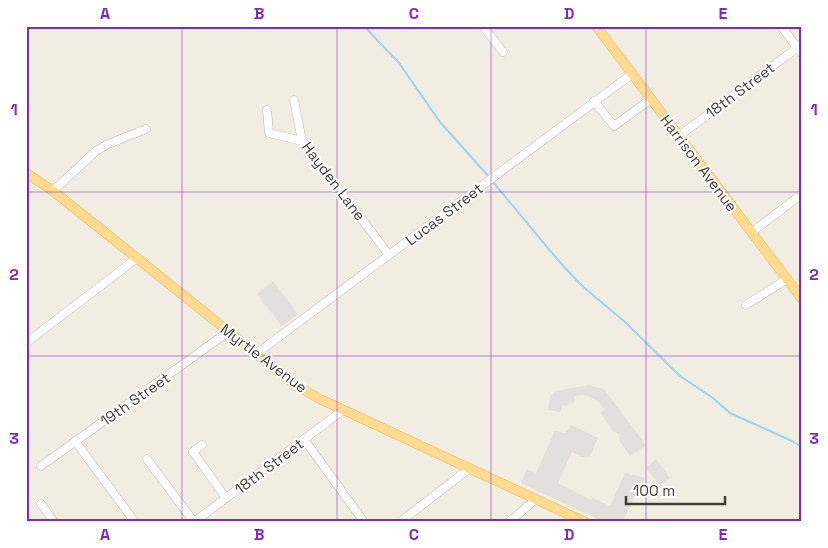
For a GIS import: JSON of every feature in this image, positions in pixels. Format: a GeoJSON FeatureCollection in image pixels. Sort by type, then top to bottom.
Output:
{"type":"FeatureCollection","features":[{"type":"Feature","properties":{"kind":"main road","name":"Harrison Avenue"},"geometry":{"type":"LineString","coordinates":[[596,26],[802,299]]}},
{"type":"Feature","properties":{"kind":"main road","name":"Myrtle Avenue"},"geometry":{"type":"LineString","coordinates":[[26,173],[53,191],[295,385],[343,410],[584,522]]}},
{"type":"Feature","properties":{"kind":"street"},"geometry":{"type":"LineString","coordinates":[[483,26],[503,52]]}},
{"type":"Feature","properties":{"kind":"street"},"geometry":{"type":"LineString","coordinates":[[781,26],[800,49]]}},
{"type":"Feature","properties":{"kind":"street","name":"18th Street"},"geometry":{"type":"LineString","coordinates":[[679,136],[800,49]]}},
{"type":"Feature","properties":{"kind":"street","name":"Lucas Street"},"geometry":{"type":"LineString","coordinates":[[256,354],[632,74]]}},
{"type":"Feature","properties":{"kind":"street"},"geometry":{"type":"LineString","coordinates":[[594,101],[614,126],[651,99]]}},
{"type":"Feature","properties":{"kind":"street","name":"Hayden Lane"},"geometry":{"type":"LineString","coordinates":[[294,100],[302,140],[389,255]]}},
{"type":"Feature","properties":{"kind":"street"},"geometry":{"type":"LineString","coordinates":[[267,110],[269,134],[302,140]]}},
{"type":"Feature","properties":{"kind":"street"},"geometry":{"type":"LineString","coordinates":[[53,191],[96,151],[108,144],[146,129]]}},
{"type":"Feature","properties":{"kind":"street"},"geometry":{"type":"LineString","coordinates":[[752,232],[802,194]]}},
{"type":"Feature","properties":{"kind":"street"},"geometry":{"type":"LineString","coordinates":[[26,343],[137,258]]}},
{"type":"Feature","properties":{"kind":"street"},"geometry":{"type":"LineString","coordinates":[[746,305],[787,280]]}},
{"type":"Feature","properties":{"kind":"street","name":"19th Street"},"geometry":{"type":"LineString","coordinates":[[41,466],[228,332]]}},
{"type":"Feature","properties":{"kind":"street","name":"18th Street"},"geometry":{"type":"LineString","coordinates":[[194,522],[343,410]]}},
{"type":"Feature","properties":{"kind":"street"},"geometry":{"type":"LineString","coordinates":[[304,439],[364,522]]}},
{"type":"Feature","properties":{"kind":"street"},"geometry":{"type":"LineString","coordinates":[[75,441],[135,522]]}},
{"type":"Feature","properties":{"kind":"street"},"geometry":{"type":"LineString","coordinates":[[202,445],[193,452],[226,498]]}},
{"type":"Feature","properties":{"kind":"street"},"geometry":{"type":"LineString","coordinates":[[147,459],[194,522]]}},
{"type":"Feature","properties":{"kind":"street"},"geometry":{"type":"LineString","coordinates":[[400,522],[470,468]]}},
{"type":"Feature","properties":{"kind":"street"},"geometry":{"type":"LineString","coordinates":[[510,522],[536,499]]}},
{"type":"Feature","properties":{"kind":"street"},"geometry":{"type":"LineString","coordinates":[[41,504],[54,522]]}},
{"type":"Feature","properties":{"kind":"shaded area"},"geometry":{"type":"Polygon","coordinates":[[[273,281],[298,314],[282,326],[257,294],[273,281]]]}},
{"type":"Feature","properties":{"kind":"shaded area"},"geometry":{"type":"Polygon","coordinates":[[[589,385],[604,389],[646,445],[630,456],[619,440],[621,435],[613,431],[601,413],[604,409],[599,402],[586,395],[574,396],[575,401],[566,406],[562,405],[560,412],[548,410],[551,395],[556,391],[589,385]]]}},
{"type":"Feature","properties":{"kind":"shaded area"},"geometry":{"type":"Polygon","coordinates":[[[571,425],[598,438],[590,456],[582,457],[572,452],[558,483],[591,500],[593,498],[610,506],[625,473],[645,478],[641,486],[636,484],[633,490],[637,492],[623,521],[617,519],[616,522],[604,522],[521,483],[527,469],[536,473],[555,431],[565,433],[571,425]]]}},
{"type":"Feature","properties":{"kind":"shaded area"},"geometry":{"type":"Polygon","coordinates":[[[656,459],[670,478],[660,486],[646,468],[656,459]]]}},
{"type":"Feature","properties":{"kind":"waterway"},"geometry":{"type":"LineString","coordinates":[[364,26],[399,63],[440,122],[490,178]]}},
{"type":"Feature","properties":{"kind":"waterway"},"geometry":{"type":"LineString","coordinates":[[493,182],[581,285],[625,322],[680,376],[713,398],[730,413],[802,447]]}}]}
